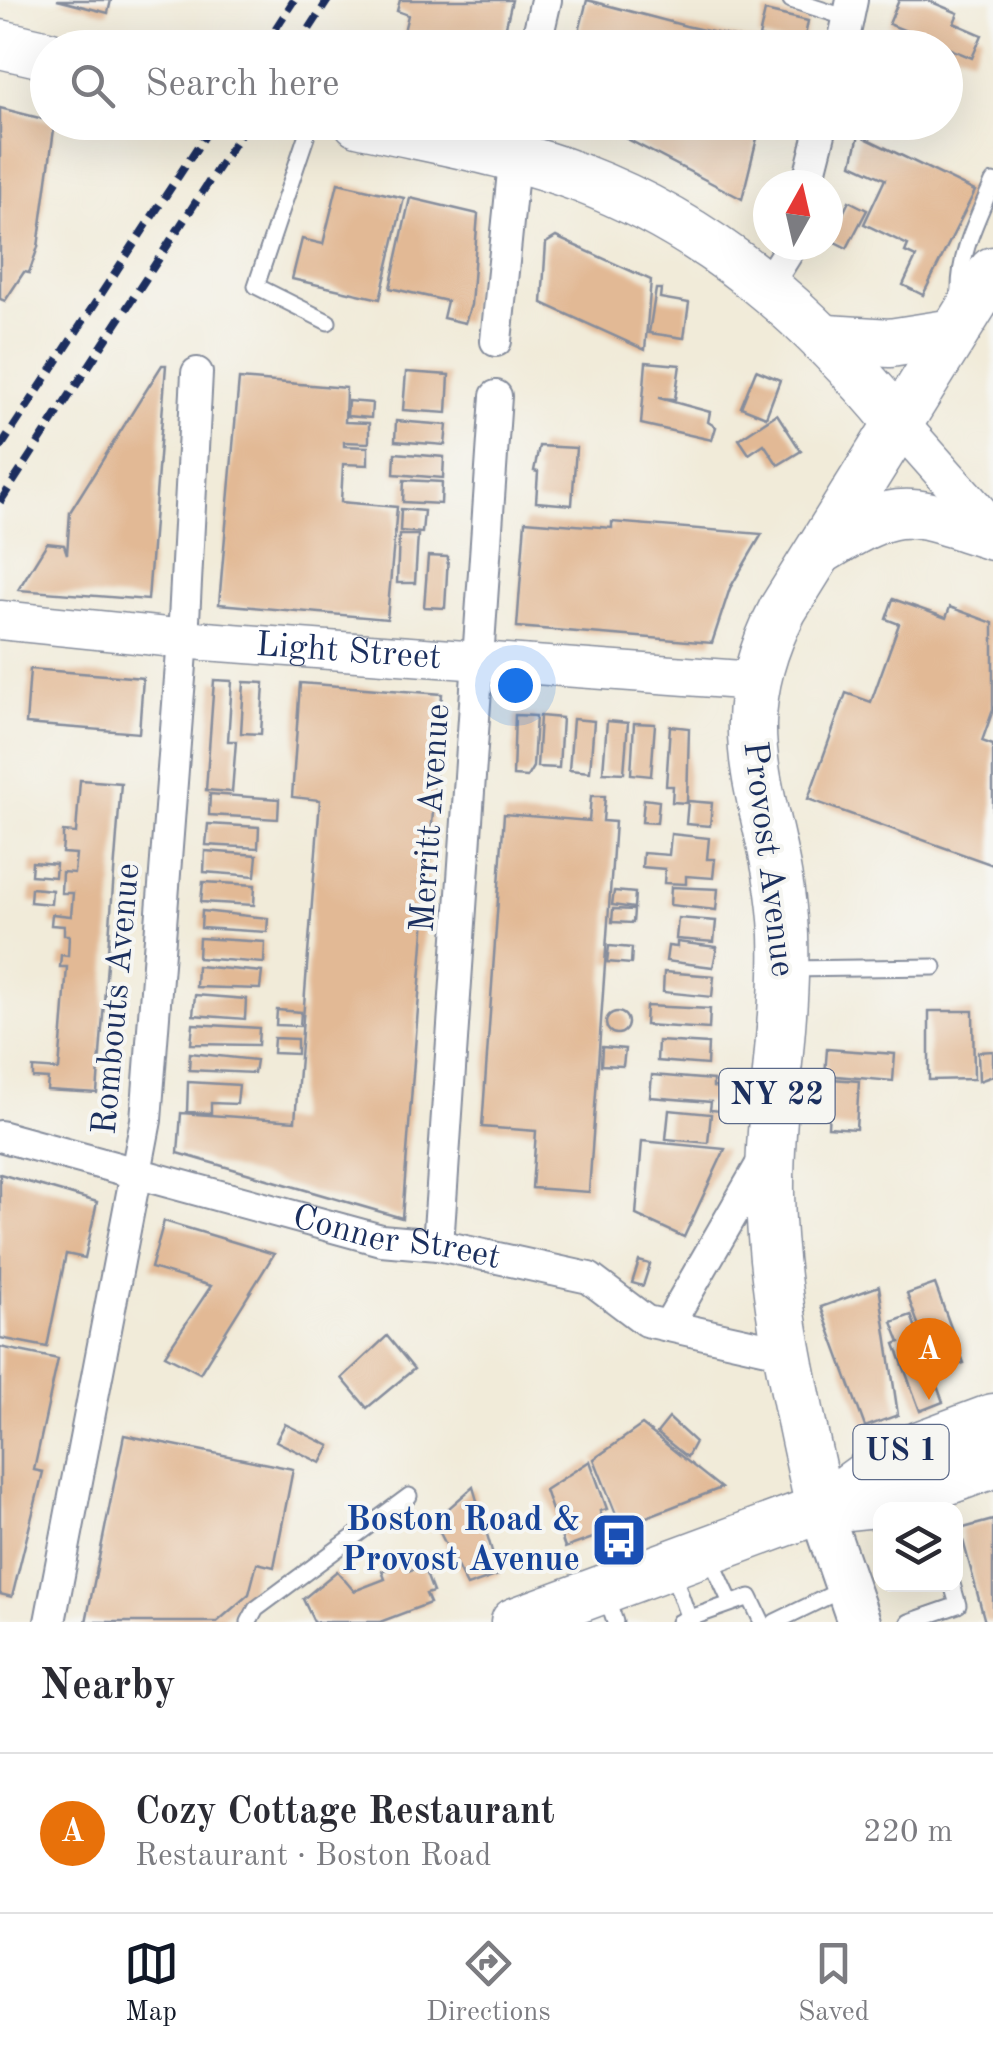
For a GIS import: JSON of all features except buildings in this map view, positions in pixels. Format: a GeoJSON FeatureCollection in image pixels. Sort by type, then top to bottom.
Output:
{"type":"FeatureCollection","features":[{"type":"Feature","properties":{"kind":"main road"},"geometry":{"type":"LineString","coordinates":[[0,44],[30,51]]}},
{"type":"Feature","properties":{"kind":"main road"},"geometry":{"type":"LineString","coordinates":[[516,140],[694,234],[767,285],[827,339],[898,422]]}},
{"type":"Feature","properties":{"kind":"main road","name":"Provost Avenue"},"geometry":{"type":"LineString","coordinates":[[820,1509],[786,1352],[774,1266],[774,1143],[784,930],[753,766],[750,715],[755,681],[774,627],[993,271]]}},
{"type":"Feature","properties":{"kind":"main road"},"geometry":{"type":"LineString","coordinates":[[827,339],[890,343],[957,328]]}},
{"type":"Feature","properties":{"kind":"main road"},"geometry":{"type":"LineString","coordinates":[[816,554],[874,520],[901,511],[993,532]]}},
{"type":"Feature","properties":{"kind":"main road","name":"US 1"},"geometry":{"type":"LineString","coordinates":[[820,1509],[894,1455],[993,1418]]}},
{"type":"Feature","properties":{"kind":"main road","name":"US 1"},"geometry":{"type":"LineString","coordinates":[[515,1622],[610,1606],[688,1556],[820,1509],[927,1499],[993,1464]]}},
{"type":"Feature","properties":{"kind":"main road"},"geometry":{"type":"LineString","coordinates":[[820,1509],[853,1604]]}},
{"type":"Feature","properties":{"kind":"street"},"geometry":{"type":"LineString","coordinates":[[538,30],[546,0]]}},
{"type":"Feature","properties":{"kind":"street"},"geometry":{"type":"LineString","coordinates":[[496,341],[516,140]]}},
{"type":"Feature","properties":{"kind":"street"},"geometry":{"type":"LineString","coordinates":[[811,170],[819,140]]}},
{"type":"Feature","properties":{"kind":"street"},"geometry":{"type":"LineString","coordinates":[[767,285],[783,260]]}},
{"type":"Feature","properties":{"kind":"street","name":"Rombouts Avenue"},"geometry":{"type":"LineString","coordinates":[[50,1622],[138,1176],[183,639],[197,374]]}},
{"type":"Feature","properties":{"kind":"street","name":"Merritt Avenue"},"geometry":{"type":"LineString","coordinates":[[438,1246],[481,660],[496,396]]}},
{"type":"Feature","properties":{"kind":"street"},"geometry":{"type":"LineString","coordinates":[[898,422],[993,532]]}},
{"type":"Feature","properties":{"kind":"street","name":"Light Street"},"geometry":{"type":"LineString","coordinates":[[0,620],[183,639],[755,681]]}},
{"type":"Feature","properties":{"kind":"street","name":"Conner Street"},"geometry":{"type":"LineString","coordinates":[[0,1136],[381,1240],[438,1246],[588,1278],[646,1321],[786,1352]]}},
{"type":"Feature","properties":{"kind":"street"},"geometry":{"type":"LineString","coordinates":[[668,1326],[774,1143]]}},
{"type":"Feature","properties":{"kind":"lane"},"geometry":{"type":"LineString","coordinates":[[791,0],[847,22]]}},
{"type":"Feature","properties":{"kind":"lane"},"geometry":{"type":"LineString","coordinates":[[305,140],[256,286],[328,322]]}},
{"type":"Feature","properties":{"kind":"lane"},"geometry":{"type":"LineString","coordinates":[[957,328],[959,274],[967,243],[993,182]]}},
{"type":"Feature","properties":{"kind":"lane"},"geometry":{"type":"LineString","coordinates":[[784,969],[934,967]]}},
{"type":"Feature","properties":{"kind":"lane"},"geometry":{"type":"LineString","coordinates":[[250,1622],[256,1609],[409,1496]]}},
{"type":"Feature","properties":{"kind":"lane"},"geometry":{"type":"LineString","coordinates":[[688,1556],[722,1608]]}},
{"type":"Feature","properties":{"kind":"lane"},"geometry":{"type":"LineString","coordinates":[[688,1556],[686,1621],[750,1597],[762,1622]]}},
{"type":"Feature","properties":{"kind":"lane"},"geometry":{"type":"LineString","coordinates":[[909,1622],[958,1606],[954,1592]]}},
{"type":"Feature","properties":{"kind":"lane"},"geometry":{"type":"LineString","coordinates":[[775,1622],[853,1604]]}},
{"type":"Feature","properties":{"kind":"railway"},"geometry":{"type":"LineString","coordinates":[[275,30],[294,0]]}},
{"type":"Feature","properties":{"kind":"railway"},"geometry":{"type":"LineString","coordinates":[[309,30],[328,0]]}},
{"type":"Feature","properties":{"kind":"railway"},"geometry":{"type":"LineString","coordinates":[[0,448],[202,140]]}},
{"type":"Feature","properties":{"kind":"railway"},"geometry":{"type":"LineString","coordinates":[[0,502],[236,140]]}},
{"type":"Feature","properties":{"kind":"place","name":"Cozy Cottage Restaurant"},"geometry":{"type":"Point","coordinates":[929,1400]}},
{"type":"Feature","properties":{"kind":"place","name":"Boston Road & Provost Avenue"},"geometry":{"type":"Point","coordinates":[619,1540]}}]}
